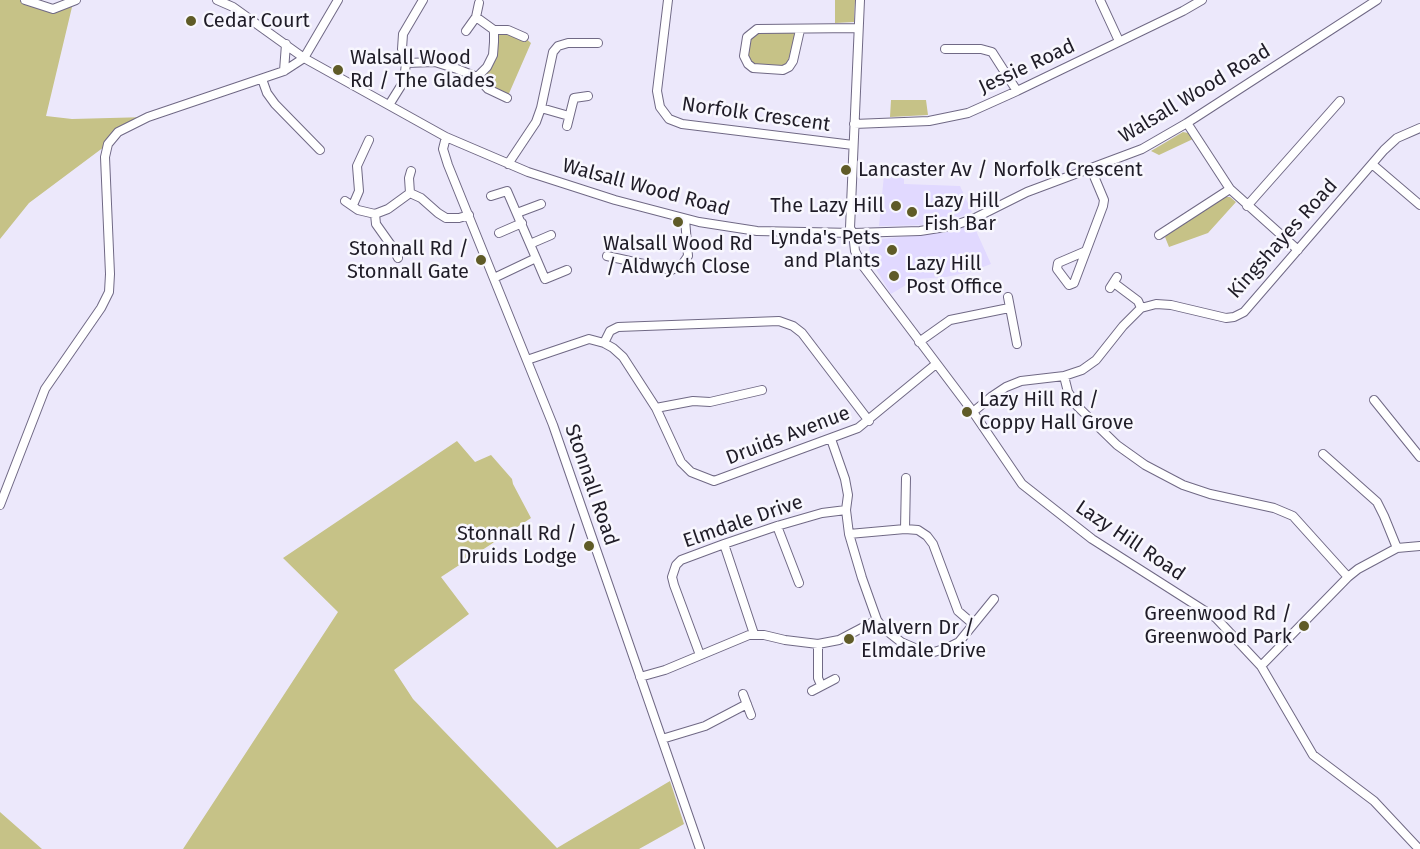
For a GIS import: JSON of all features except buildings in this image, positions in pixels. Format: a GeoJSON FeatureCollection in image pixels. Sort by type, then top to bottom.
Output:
{"type":"FeatureCollection","features":[{"type":"Feature","properties":{"kind":"street"},"geometry":{"type":"LineString","coordinates":[[25,0],[53,9],[76,0]]}},
{"type":"Feature","properties":{"kind":"street","name":"Walsall Wood Road"},"geometry":{"type":"LineString","coordinates":[[217,0],[233,8],[304,58],[446,137],[508,164],[615,200],[686,219],[737,229],[853,233],[920,231],[952,226],[973,219],[1027,192],[1142,149],[1377,0]]}},
{"type":"Feature","properties":{"kind":"street"},"geometry":{"type":"LineString","coordinates":[[0,505],[45,389],[101,308],[109,292],[105,157],[108,144],[118,132],[148,117],[284,71],[304,58],[338,0]]}},
{"type":"Feature","properties":{"kind":"street"},"geometry":{"type":"LineString","coordinates":[[389,105],[404,81],[406,63],[402,49],[403,34],[423,0]]}},
{"type":"Feature","properties":{"kind":"street","name":"Norfolk Crescent"},"geometry":{"type":"LineString","coordinates":[[668,0],[657,91],[660,107],[669,119],[682,124],[853,146]]}},
{"type":"Feature","properties":{"kind":"street","name":"Lazy Hill Road"},"geometry":{"type":"LineString","coordinates":[[860,0],[850,228],[853,233],[855,251],[863,266],[973,412],[1022,484],[1092,539],[1216,618],[1261,666],[1313,755],[1374,801],[1419,849]]}},
{"type":"Feature","properties":{"kind":"street"},"geometry":{"type":"LineString","coordinates":[[1100,0],[1119,41]]}},
{"type":"Feature","properties":{"kind":"street","name":"Jessie Road"},"geometry":{"type":"LineString","coordinates":[[854,124],[928,121],[968,113],[1202,0]]}},
{"type":"Feature","properties":{"kind":"street"},"geometry":{"type":"LineString","coordinates":[[466,31],[476,17],[479,3]]}},
{"type":"Feature","properties":{"kind":"street"},"geometry":{"type":"LineString","coordinates":[[476,17],[494,30],[508,30],[524,37]]}},
{"type":"Feature","properties":{"kind":"street"},"geometry":{"type":"LineString","coordinates":[[800,30],[793,61],[783,70],[753,68],[748,64],[744,56],[747,38],[757,29],[858,28]]}},
{"type":"Feature","properties":{"kind":"street"},"geometry":{"type":"LineString","coordinates":[[477,77],[487,67],[493,55],[494,30]]}},
{"type":"Feature","properties":{"kind":"street"},"geometry":{"type":"LineString","coordinates":[[508,164],[536,122],[553,52],[558,46],[568,43],[598,44]]}},
{"type":"Feature","properties":{"kind":"street"},"geometry":{"type":"LineString","coordinates":[[284,71],[286,44]]}},
{"type":"Feature","properties":{"kind":"street"},"geometry":{"type":"LineString","coordinates":[[945,50],[981,49],[992,52],[1017,91]]}},
{"type":"Feature","properties":{"kind":"street"},"geometry":{"type":"LineString","coordinates":[[406,63],[435,62],[477,77],[488,89],[507,98]]}},
{"type":"Feature","properties":{"kind":"street"},"geometry":{"type":"LineString","coordinates":[[262,79],[267,93],[275,104],[320,150]]}},
{"type":"Feature","properties":{"kind":"street"},"geometry":{"type":"LineString","coordinates":[[567,126],[574,98],[588,96]]}},
{"type":"Feature","properties":{"kind":"street"},"geometry":{"type":"LineString","coordinates":[[1247,206],[1340,101]]}},
{"type":"Feature","properties":{"kind":"street"},"geometry":{"type":"LineString","coordinates":[[541,108],[569,116]]}},
{"type":"Feature","properties":{"kind":"street"},"geometry":{"type":"LineString","coordinates":[[1186,123],[1230,189],[1298,250]]}},
{"type":"Feature","properties":{"kind":"street","name":"Kingshayes Road"},"geometry":{"type":"LineString","coordinates":[[1141,308],[1156,304],[1171,305],[1226,318],[1244,312],[1372,164],[1397,138],[1420,128]]}},
{"type":"Feature","properties":{"kind":"street","name":"Stonnall Road"},"geometry":{"type":"LineString","coordinates":[[446,137],[443,149],[553,425],[700,849]]}},
{"type":"Feature","properties":{"kind":"street"},"geometry":{"type":"LineString","coordinates":[[369,140],[357,166],[359,191],[349,203],[358,210],[375,214],[388,209],[410,193]]}},
{"type":"Feature","properties":{"kind":"street"},"geometry":{"type":"LineString","coordinates":[[355,142],[364,149]]}},
{"type":"Feature","properties":{"kind":"street"},"geometry":{"type":"LineString","coordinates":[[1372,164],[1420,205]]}},
{"type":"Feature","properties":{"kind":"street"},"geometry":{"type":"LineString","coordinates":[[1086,251],[1104,203],[1091,168]]}},
{"type":"Feature","properties":{"kind":"street"},"geometry":{"type":"LineString","coordinates":[[410,193],[411,171]]}},
{"type":"Feature","properties":{"kind":"street"},"geometry":{"type":"LineString","coordinates":[[1165,244],[1157,234],[1230,189]]}},
{"type":"Feature","properties":{"kind":"street"},"geometry":{"type":"LineString","coordinates":[[490,196],[507,191],[545,279],[567,270]]}},
{"type":"Feature","properties":{"kind":"street"},"geometry":{"type":"LineString","coordinates":[[410,193],[422,198],[446,218],[469,215]]}},
{"type":"Feature","properties":{"kind":"street"},"geometry":{"type":"LineString","coordinates":[[517,213],[540,204]]}},
{"type":"Feature","properties":{"kind":"street"},"geometry":{"type":"LineString","coordinates":[[375,214],[376,224],[398,246],[398,258]]}},
{"type":"Feature","properties":{"kind":"street"},"geometry":{"type":"LineString","coordinates":[[607,256],[620,263],[671,270],[681,266],[687,256],[686,219]]}},
{"type":"Feature","properties":{"kind":"street"},"geometry":{"type":"LineString","coordinates":[[499,232],[522,224]]}},
{"type":"Feature","properties":{"kind":"street"},"geometry":{"type":"LineString","coordinates":[[530,244],[551,236]]}},
{"type":"Feature","properties":{"kind":"street"},"geometry":{"type":"LineString","coordinates":[[494,278],[536,258]]}},
{"type":"Feature","properties":{"kind":"street"},"geometry":{"type":"LineString","coordinates":[[973,412],[1006,387],[1021,381],[1064,376],[1082,370],[1096,360],[1123,326],[1141,308],[1138,301],[1114,283]]}},
{"type":"Feature","properties":{"kind":"street"},"geometry":{"type":"LineString","coordinates":[[1008,297],[1017,344]]}},
{"type":"Feature","properties":{"kind":"street"},"geometry":{"type":"LineString","coordinates":[[919,342],[950,320],[1009,308]]}},
{"type":"Feature","properties":{"kind":"street"},"geometry":{"type":"LineString","coordinates":[[527,360],[589,339],[604,343],[610,331],[618,327],[779,321],[793,326],[802,333],[870,421]]}},
{"type":"Feature","properties":{"kind":"street","name":"Druids Avenue"},"geometry":{"type":"LineString","coordinates":[[604,343],[623,357],[656,408],[681,462],[691,472],[714,480],[858,428],[870,421],[936,364]]}},
{"type":"Feature","properties":{"kind":"street"},"geometry":{"type":"LineString","coordinates":[[1064,376],[1068,392],[1077,406],[1117,445],[1145,465],[1183,484],[1210,494],[1274,507],[1293,516],[1348,577]]}},
{"type":"Feature","properties":{"kind":"street"},"geometry":{"type":"LineString","coordinates":[[656,408],[693,401],[710,402],[762,390]]}},
{"type":"Feature","properties":{"kind":"street"},"geometry":{"type":"LineString","coordinates":[[1376,406],[1420,457]]}},
{"type":"Feature","properties":{"kind":"street"},"geometry":{"type":"LineString","coordinates":[[831,439],[845,479],[848,495],[846,510],[849,534],[877,620],[889,634],[922,651],[934,652],[947,648],[959,642],[994,599]]}},
{"type":"Feature","properties":{"kind":"street"},"geometry":{"type":"LineString","coordinates":[[1323,454],[1377,502],[1396,548]]}},
{"type":"Feature","properties":{"kind":"street"},"geometry":{"type":"LineString","coordinates":[[1333,464],[1339,456]]}},
{"type":"Feature","properties":{"kind":"street"},"geometry":{"type":"LineString","coordinates":[[905,478],[905,529]]}},
{"type":"Feature","properties":{"kind":"street","name":"Elmdale Drive"},"geometry":{"type":"LineString","coordinates":[[700,655],[674,585],[673,570],[681,560],[777,526],[822,513],[846,510]]}},
{"type":"Feature","properties":{"kind":"street"},"geometry":{"type":"LineString","coordinates":[[777,526],[795,580]]}},
{"type":"Feature","properties":{"kind":"street"},"geometry":{"type":"LineString","coordinates":[[849,534],[918,530],[933,543],[958,611],[973,624]]}},
{"type":"Feature","properties":{"kind":"street"},"geometry":{"type":"LineString","coordinates":[[724,544],[754,634]]}},
{"type":"Feature","properties":{"kind":"street"},"geometry":{"type":"LineString","coordinates":[[1261,666],[1348,577],[1396,548],[1420,546]]}},
{"type":"Feature","properties":{"kind":"street"},"geometry":{"type":"LineString","coordinates":[[640,677],[665,670],[754,634],[818,644],[839,640],[877,620]]}},
{"type":"Feature","properties":{"kind":"street"},"geometry":{"type":"LineString","coordinates":[[818,644],[818,678],[821,685]]}},
{"type":"Feature","properties":{"kind":"street"},"geometry":{"type":"LineString","coordinates":[[812,691],[835,679]]}},
{"type":"Feature","properties":{"kind":"street"},"geometry":{"type":"LineString","coordinates":[[743,694],[751,715]]}},
{"type":"Feature","properties":{"kind":"street"},"geometry":{"type":"LineString","coordinates":[[662,739],[705,726],[747,704]]}},
{"type":"Feature","properties":{"kind":"shaded area"},"geometry":{"type":"Polygon","coordinates":[[[0,0],[25,0],[41,6],[72,7],[46,116],[72,119],[148,117],[118,132],[108,144],[29,203],[0,239],[0,0]]]}},
{"type":"Feature","properties":{"kind":"shaded area"},"geometry":{"type":"Polygon","coordinates":[[[835,0],[855,0],[854,22],[835,23],[835,0]]]}},
{"type":"Feature","properties":{"kind":"shaded area"},"geometry":{"type":"Polygon","coordinates":[[[494,30],[524,37],[531,43],[507,98],[477,77],[487,67],[494,30]]]}},
{"type":"Feature","properties":{"kind":"shaded area"},"geometry":{"type":"Polygon","coordinates":[[[758,31],[796,32],[787,65],[781,68],[755,66],[746,56],[749,39],[758,31]]]}},
{"type":"Feature","properties":{"kind":"shaded area"},"geometry":{"type":"Polygon","coordinates":[[[891,100],[926,100],[928,115],[890,117],[891,100]]]}},
{"type":"Feature","properties":{"kind":"shaded area"},"geometry":{"type":"Polygon","coordinates":[[[1183,132],[1188,133],[1193,139],[1159,155],[1151,151],[1183,132]]]}},
{"type":"Feature","properties":{"kind":"shaded area"},"geometry":{"type":"Polygon","coordinates":[[[884,175],[904,176],[904,184],[960,186],[972,212],[928,225],[879,226],[884,175]]]}},
{"type":"Feature","properties":{"kind":"shaded area"},"geometry":{"type":"Polygon","coordinates":[[[1225,197],[1230,197],[1236,202],[1208,233],[1169,247],[1165,237],[1168,234],[1225,197]]]}},
{"type":"Feature","properties":{"kind":"shaded area"},"geometry":{"type":"Polygon","coordinates":[[[973,224],[991,264],[970,272],[946,277],[916,279],[891,294],[871,261],[869,247],[881,239],[947,232],[973,224]]]}},
{"type":"Feature","properties":{"kind":"shaded area"},"geometry":{"type":"Polygon","coordinates":[[[457,441],[475,462],[491,455],[512,479],[531,518],[441,577],[469,614],[394,670],[413,699],[557,848],[670,781],[684,824],[639,849],[183,849],[338,612],[283,558],[457,441]]]}},
{"type":"Feature","properties":{"kind":"shaded area"},"geometry":{"type":"Polygon","coordinates":[[[0,812],[42,849],[0,849],[0,812]]]}},
{"type":"Feature","properties":{"kind":"place","name":"Cedar Court"},"geometry":{"type":"Point","coordinates":[191,21]}},
{"type":"Feature","properties":{"kind":"place","name":"Walsall Wood Rd / The Glades"},"geometry":{"type":"Point","coordinates":[338,70]}},
{"type":"Feature","properties":{"kind":"place","name":"Lancaster Av / Norfolk Crescent"},"geometry":{"type":"Point","coordinates":[846,170]}},
{"type":"Feature","properties":{"kind":"place","name":"The Lazy Hill"},"geometry":{"type":"Point","coordinates":[896,206]}},
{"type":"Feature","properties":{"kind":"place","name":"Lazy Hill Fish Bar"},"geometry":{"type":"Point","coordinates":[912,212]}},
{"type":"Feature","properties":{"kind":"place","name":"Walsall Wood Rd / Aldwych Close"},"geometry":{"type":"Point","coordinates":[678,222]}},
{"type":"Feature","properties":{"kind":"place","name":"Lynda's Pets and Plants"},"geometry":{"type":"Point","coordinates":[892,250]}},
{"type":"Feature","properties":{"kind":"place","name":"Stonnall Rd / Stonnall Gate"},"geometry":{"type":"Point","coordinates":[481,260]}},
{"type":"Feature","properties":{"kind":"place","name":"Lazy Hill Post Office"},"geometry":{"type":"Point","coordinates":[894,276]}},
{"type":"Feature","properties":{"kind":"place","name":"Lazy Hill Rd / Coppy Hall Grove"},"geometry":{"type":"Point","coordinates":[967,412]}},
{"type":"Feature","properties":{"kind":"place","name":"Stonnall Rd / Druids Lodge"},"geometry":{"type":"Point","coordinates":[589,546]}},
{"type":"Feature","properties":{"kind":"place","name":"Greenwood Rd / Greenwood Park"},"geometry":{"type":"Point","coordinates":[1304,626]}},
{"type":"Feature","properties":{"kind":"place","name":"Malvern Dr / Elmdale Drive"},"geometry":{"type":"Point","coordinates":[849,639]}}]}
